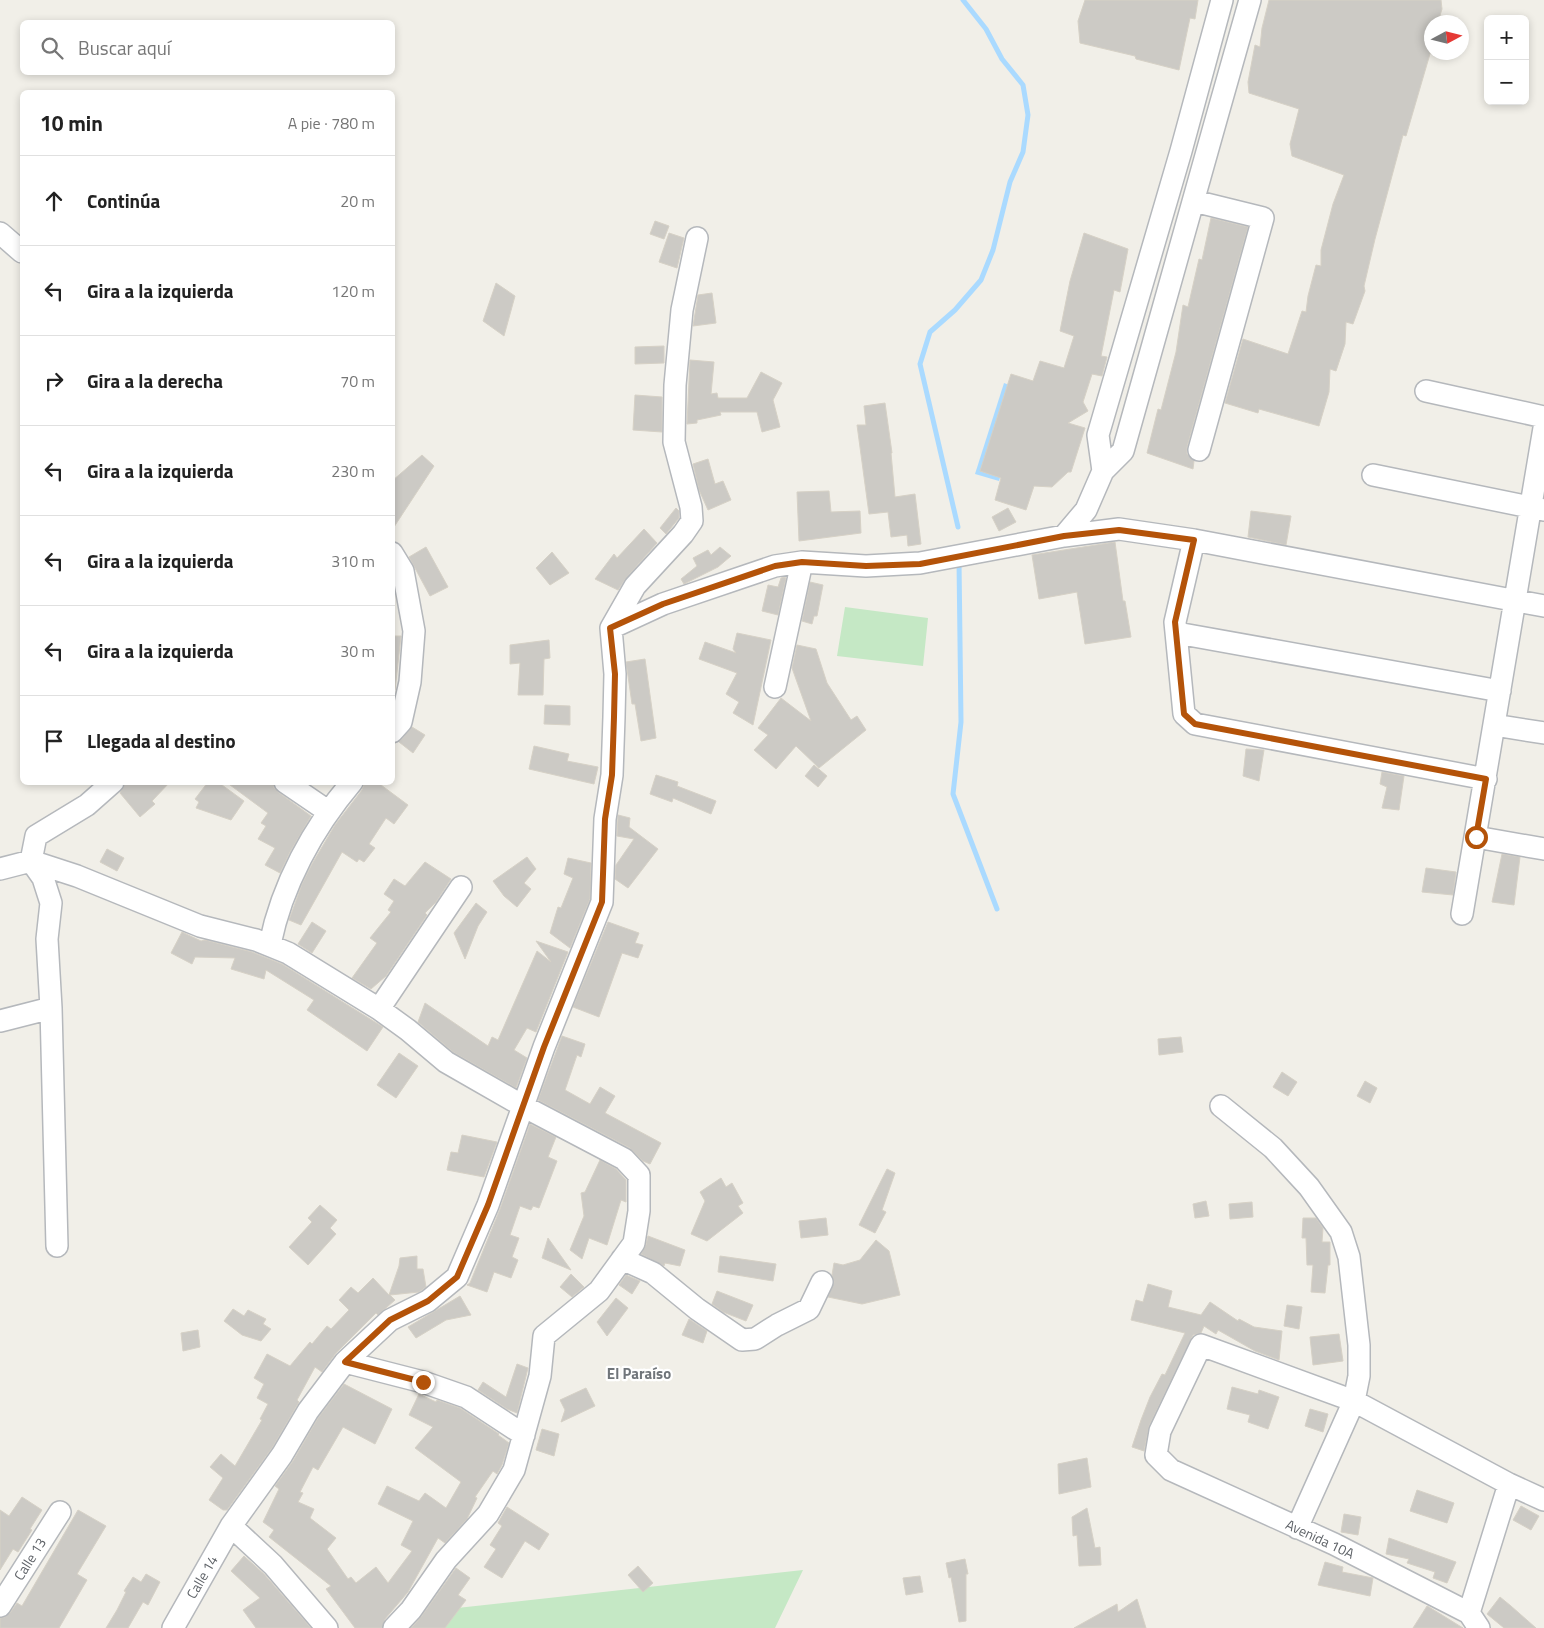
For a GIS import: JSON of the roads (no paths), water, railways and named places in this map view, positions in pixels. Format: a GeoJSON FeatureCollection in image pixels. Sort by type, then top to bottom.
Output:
{"type":"FeatureCollection","features":[{"type":"Feature","properties":{"kind":"street"},"geometry":{"type":"LineString","coordinates":[[1103,471],[1098,435],[1181,151],[1222,0]]}},
{"type":"Feature","properties":{"kind":"street"},"geometry":{"type":"LineString","coordinates":[[1064,536],[1086,510],[1103,471],[1123,450],[1250,0]]}},
{"type":"Feature","properties":{"kind":"street"},"geometry":{"type":"LineString","coordinates":[[1181,151],[1204,158]]}},
{"type":"Feature","properties":{"kind":"street"},"geometry":{"type":"LineString","coordinates":[[1194,201],[1263,218],[1200,450]]}},
{"type":"Feature","properties":{"kind":"street"},"geometry":{"type":"LineString","coordinates":[[0,233],[20,250]]}},
{"type":"Feature","properties":{"kind":"street"},"geometry":{"type":"LineString","coordinates":[[610,628],[635,586],[683,534],[692,521],[691,507],[674,442],[674,432],[675,385],[682,310],[696,238]]}},
{"type":"Feature","properties":{"kind":"street"},"geometry":{"type":"LineString","coordinates":[[1426,390],[1544,417]]}},
{"type":"Feature","properties":{"kind":"street"},"geometry":{"type":"LineString","coordinates":[[1462,914],[1515,600],[1537,509],[1544,428]]}},
{"type":"Feature","properties":{"kind":"street"},"geometry":{"type":"LineString","coordinates":[[1373,475],[1537,509]]}},
{"type":"Feature","properties":{"kind":"street"},"geometry":{"type":"LineString","coordinates":[[610,628],[663,604],[775,566],[802,562],[866,566],[920,564],[1064,536],[1119,530],[1194,540],[1544,606]]}},
{"type":"Feature","properties":{"kind":"street"},"geometry":{"type":"LineString","coordinates":[[1194,540],[1175,622],[1184,714],[1195,724],[1486,779]]}},
{"type":"Feature","properties":{"kind":"street"},"geometry":{"type":"LineString","coordinates":[[395,558],[403,571],[414,631],[410,682],[401,722],[395,729]]}},
{"type":"Feature","properties":{"kind":"street"},"geometry":{"type":"LineString","coordinates":[[775,687],[802,562]]}},
{"type":"Feature","properties":{"kind":"street","name":"Calle 14"},"geometry":{"type":"LineString","coordinates":[[173,1628],[231,1526],[282,1455],[308,1412],[345,1362],[390,1320],[428,1301],[457,1277],[488,1205],[548,1038],[602,902],[605,819],[612,775],[614,717],[615,674],[610,628]]}},
{"type":"Feature","properties":{"kind":"street"},"geometry":{"type":"LineString","coordinates":[[1177,633],[1500,692]]}},
{"type":"Feature","properties":{"kind":"street"},"geometry":{"type":"LineString","coordinates":[[1494,725],[1544,733]]}},
{"type":"Feature","properties":{"kind":"street"},"geometry":{"type":"LineString","coordinates":[[57,1246],[51,1008],[47,939],[51,903],[43,878],[32,862],[36,836],[87,804],[109,785]]}},
{"type":"Feature","properties":{"kind":"street"},"geometry":{"type":"LineString","coordinates":[[289,785],[329,812]]}},
{"type":"Feature","properties":{"kind":"street"},"geometry":{"type":"LineString","coordinates":[[270,944],[274,924],[294,871],[319,825],[350,785]]}},
{"type":"Feature","properties":{"kind":"street"},"geometry":{"type":"LineString","coordinates":[[1476,837],[1544,849]]}},
{"type":"Feature","properties":{"kind":"street"},"geometry":{"type":"LineString","coordinates":[[0,869],[32,862],[77,876],[200,926],[270,944],[379,1009],[408,1030],[446,1062],[523,1106],[624,1159],[639,1175],[639,1211],[634,1243],[599,1291],[544,1336],[540,1376],[514,1470],[488,1514],[446,1560],[411,1610],[394,1628]]}},
{"type":"Feature","properties":{"kind":"street"},"geometry":{"type":"LineString","coordinates":[[379,1009],[461,887]]}},
{"type":"Feature","properties":{"kind":"street"},"geometry":{"type":"LineString","coordinates":[[0,1021],[51,1008]]}},
{"type":"Feature","properties":{"kind":"street"},"geometry":{"type":"LineString","coordinates":[[1221,1106],[1274,1148],[1309,1187],[1342,1232],[1349,1257],[1359,1345],[1358,1376],[1354,1401],[1298,1528]]}},
{"type":"Feature","properties":{"kind":"street"},"geometry":{"type":"LineString","coordinates":[[622,1260],[653,1273],[698,1309],[742,1340],[755,1339],[777,1325],[809,1309],[822,1282]]}},
{"type":"Feature","properties":{"kind":"street","name":"Avenida 10A"},"geometry":{"type":"LineString","coordinates":[[1354,1401],[1202,1345],[1160,1431],[1156,1455],[1171,1470],[1334,1544],[1474,1620]]}},
{"type":"Feature","properties":{"kind":"street"},"geometry":{"type":"LineString","coordinates":[[345,1362],[423,1382],[466,1397],[524,1435]]}},
{"type":"Feature","properties":{"kind":"street"},"geometry":{"type":"LineString","coordinates":[[1354,1401],[1509,1484],[1544,1500]]}},
{"type":"Feature","properties":{"kind":"street"},"geometry":{"type":"LineString","coordinates":[[1474,1620],[1509,1484]]}},
{"type":"Feature","properties":{"kind":"street","name":"Calle 13"},"geometry":{"type":"LineString","coordinates":[[0,1606],[60,1512]]}},
{"type":"Feature","properties":{"kind":"street"},"geometry":{"type":"LineString","coordinates":[[231,1526],[273,1565],[327,1628]]}},
{"type":"Feature","properties":{"kind":"water"},"geometry":{"type":"Polygon","coordinates":[[[1004,383],[1027,392],[999,481],[975,474],[1004,383]]]}},
{"type":"Feature","properties":{"kind":"waterway"},"geometry":{"type":"LineString","coordinates":[[958,527],[920,364],[930,332],[955,310],[981,280],[993,250],[1010,182],[1023,152],[1028,115],[1023,85],[1002,59],[986,29],[963,0]]}},
{"type":"Feature","properties":{"kind":"waterway"},"geometry":{"type":"LineString","coordinates":[[959,561],[961,722],[953,794],[997,909]]}},
{"type":"Feature","properties":{"kind":"district","name":"El Paraíso"},"geometry":{"type":"Point","coordinates":[639,1374]}}]}
